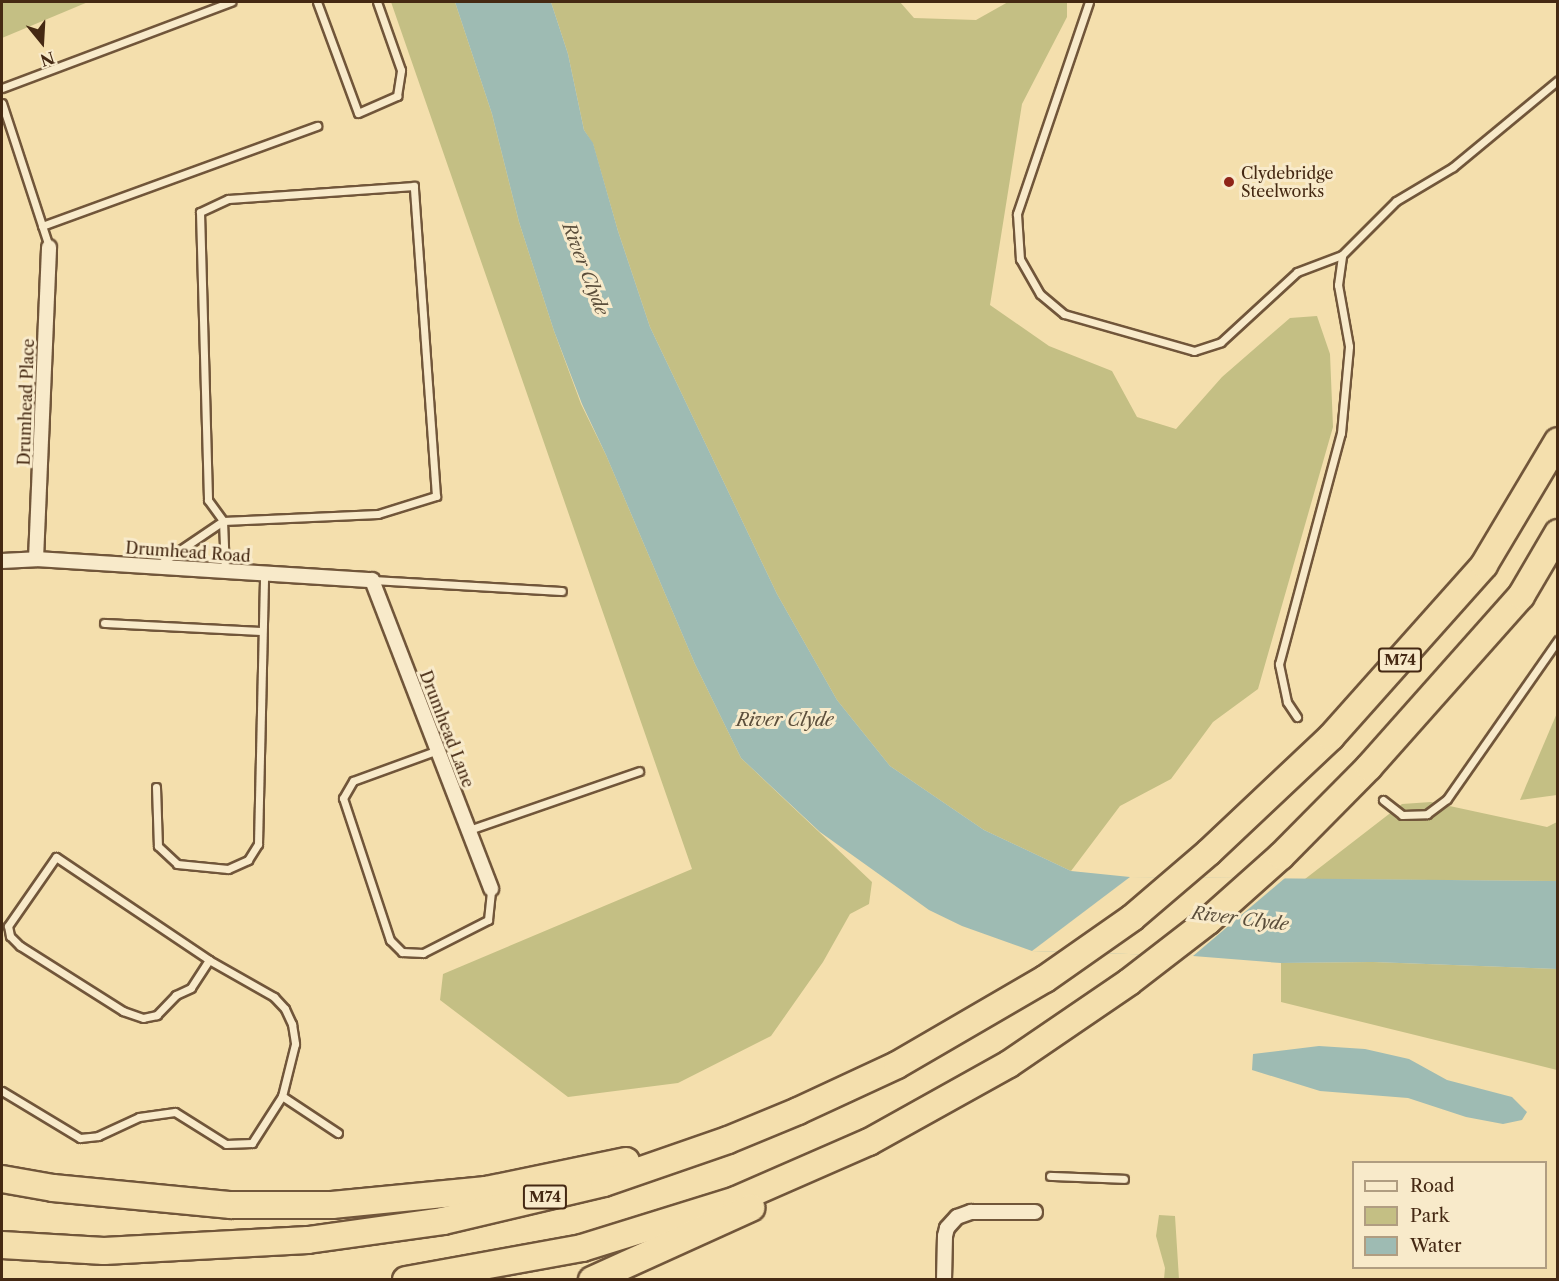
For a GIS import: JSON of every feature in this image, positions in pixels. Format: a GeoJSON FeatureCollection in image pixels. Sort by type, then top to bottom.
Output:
{"type":"FeatureCollection","features":[{"type":"Feature","properties":{"kind":"highway","name":"M74"},"geometry":{"type":"LineString","coordinates":[[2,1245],[104,1251],[308,1240],[443,1221],[604,1183],[728,1140],[798,1111],[897,1065],[1045,979],[1132,918],[1209,852],[1331,737],[1484,565],[1557,441]]}},
{"type":"Feature","properties":{"kind":"highway","name":"M74"},"geometry":{"type":"LineString","coordinates":[[592,1280],[732,1218],[1009,1064],[1129,982],[1208,921],[1281,856],[1370,767],[1521,596],[1557,533]]}},
{"type":"Feature","properties":{"kind":"highway","name":"M74"},"geometry":{"type":"LineString","coordinates":[[2,1179],[54,1188],[231,1206],[332,1205],[486,1190],[728,1140]]}},
{"type":"Feature","properties":{"kind":"highway","name":"M74"},"geometry":{"type":"LineString","coordinates":[[406,1280],[582,1248],[736,1200],[869,1142]]}},
{"type":"Feature","properties":{"kind":"street","name":"Drumhead Place"},"geometry":{"type":"LineString","coordinates":[[36,559],[49,247]]}},
{"type":"Feature","properties":{"kind":"street","name":"Drumhead Road"},"geometry":{"type":"LineString","coordinates":[[2,561],[36,559],[372,580]]}},
{"type":"Feature","properties":{"kind":"street","name":"Drumhead Lane"},"geometry":{"type":"LineString","coordinates":[[372,580],[491,889]]}},
{"type":"Feature","properties":{"kind":"street"},"geometry":{"type":"LineString","coordinates":[[944,1280],[945,1236],[947,1228],[957,1216],[971,1212],[1035,1212]]}},
{"type":"Feature","properties":{"kind":"lane"},"geometry":{"type":"LineString","coordinates":[[2,88],[231,2]]}},
{"type":"Feature","properties":{"kind":"lane"},"geometry":{"type":"LineString","coordinates":[[317,2],[358,113],[397,96],[401,70],[377,2]]}},
{"type":"Feature","properties":{"kind":"lane"},"geometry":{"type":"LineString","coordinates":[[1089,2],[1017,214],[1020,258],[1040,294],[1064,314],[1194,351],[1221,342],[1297,272],[1342,255],[1396,201],[1453,166],[1557,80]]}},
{"type":"Feature","properties":{"kind":"lane"},"geometry":{"type":"LineString","coordinates":[[2,103],[49,247]]}},
{"type":"Feature","properties":{"kind":"lane"},"geometry":{"type":"LineString","coordinates":[[42,226],[317,126]]}},
{"type":"Feature","properties":{"kind":"lane"},"geometry":{"type":"LineString","coordinates":[[156,566],[223,521],[378,514],[436,496],[414,186],[228,199],[200,212],[208,500],[223,521],[225,571]]}},
{"type":"Feature","properties":{"kind":"lane"},"geometry":{"type":"LineString","coordinates":[[1297,717],[1287,702],[1279,664],[1341,433],[1349,346],[1338,285],[1342,255]]}},
{"type":"Feature","properties":{"kind":"lane"},"geometry":{"type":"LineString","coordinates":[[156,787],[158,846],[177,864],[228,869],[248,860],[258,844],[264,573]]}},
{"type":"Feature","properties":{"kind":"lane"},"geometry":{"type":"LineString","coordinates":[[372,580],[562,591]]}},
{"type":"Feature","properties":{"kind":"lane"},"geometry":{"type":"LineString","coordinates":[[104,623],[262,631]]}},
{"type":"Feature","properties":{"kind":"lane"},"geometry":{"type":"LineString","coordinates":[[1383,800],[1402,815],[1427,814],[1447,799],[1557,640]]}},
{"type":"Feature","properties":{"kind":"lane"},"geometry":{"type":"LineString","coordinates":[[438,750],[353,781],[343,798],[390,939],[402,952],[423,953],[488,920],[491,889]]}},
{"type":"Feature","properties":{"kind":"lane"},"geometry":{"type":"LineString","coordinates":[[469,830],[639,771]]}},
{"type":"Feature","properties":{"kind":"lane"},"geometry":{"type":"LineString","coordinates":[[2,1091],[80,1138],[98,1136],[139,1118],[175,1112],[226,1144],[252,1143],[282,1096],[295,1044],[292,1024],[285,1009],[274,997],[209,960],[56,856],[5,924],[10,936],[20,946],[123,1011],[143,1018],[157,1015],[177,995],[191,988],[209,960]]}},
{"type":"Feature","properties":{"kind":"lane"},"geometry":{"type":"LineString","coordinates":[[282,1096],[338,1133]]}},
{"type":"Feature","properties":{"kind":"lane"},"geometry":{"type":"LineString","coordinates":[[1050,1176],[1124,1179]]}},
{"type":"Feature","properties":{"kind":"green space"},"geometry":{"type":"Polygon","coordinates":[[[2,2],[88,2],[2,38],[2,2]]]}},
{"type":"Feature","properties":{"kind":"green space"},"geometry":{"type":"Polygon","coordinates":[[[391,2],[455,2],[492,114],[519,222],[554,331],[581,404],[606,455],[695,664],[741,758],[872,882],[869,904],[850,914],[823,962],[771,1036],[678,1083],[568,1097],[440,1000],[443,974],[692,869],[391,2]]]}},
{"type":"Feature","properties":{"kind":"green space"},"geometry":{"type":"Polygon","coordinates":[[[551,2],[900,2],[914,18],[976,20],[1008,2],[1067,2],[1067,17],[1022,104],[990,305],[1049,346],[1112,371],[1137,417],[1176,429],[1222,377],[1290,318],[1317,316],[1330,354],[1333,427],[1258,689],[1213,722],[1171,779],[1120,806],[1071,871],[984,830],[890,766],[837,700],[777,594],[650,327],[618,231],[593,144],[584,130],[568,54],[551,2]]]}},
{"type":"Feature","properties":{"kind":"green space"},"geometry":{"type":"Polygon","coordinates":[[[1557,713],[1557,795],[1520,800],[1557,713]]]}},
{"type":"Feature","properties":{"kind":"green space"},"geometry":{"type":"Polygon","coordinates":[[[1431,802],[1547,827],[1557,822],[1557,881],[1305,879],[1402,804],[1431,802]]]}},
{"type":"Feature","properties":{"kind":"green space"},"geometry":{"type":"Polygon","coordinates":[[[1373,962],[1557,969],[1557,1070],[1281,1002],[1281,963],[1373,962]]]}},
{"type":"Feature","properties":{"kind":"green space"},"geometry":{"type":"Polygon","coordinates":[[[1159,1215],[1175,1216],[1179,1279],[1164,1279],[1165,1268],[1156,1236],[1159,1215]]]}},
{"type":"Feature","properties":{"kind":"water","name":"River Clyde"},"geometry":{"type":"Polygon","coordinates":[[[455,2],[551,2],[568,54],[584,130],[593,143],[618,231],[650,327],[777,594],[837,700],[890,766],[984,830],[1071,871],[1130,877],[1557,881],[1557,969],[1373,962],[1281,963],[1193,956],[1032,951],[962,926],[929,910],[820,832],[741,758],[695,664],[582,404],[554,331],[519,222],[492,114],[455,2]]]}},
{"type":"Feature","properties":{"kind":"water"},"geometry":{"type":"Polygon","coordinates":[[[1319,1046],[1365,1049],[1409,1059],[1447,1080],[1512,1097],[1527,1112],[1522,1120],[1503,1124],[1466,1117],[1408,1098],[1320,1091],[1252,1070],[1253,1054],[1319,1046]]]}},
{"type":"Feature","properties":{"kind":"pier"},"geometry":{"type":"Polygon","coordinates":[[[1130,877],[1285,878],[1193,956],[1032,951],[1130,877]]]}},
{"type":"Feature","properties":{"kind":"place","name":"Clydebridge Steelworks"},"geometry":{"type":"Point","coordinates":[1229,182]}}]}
